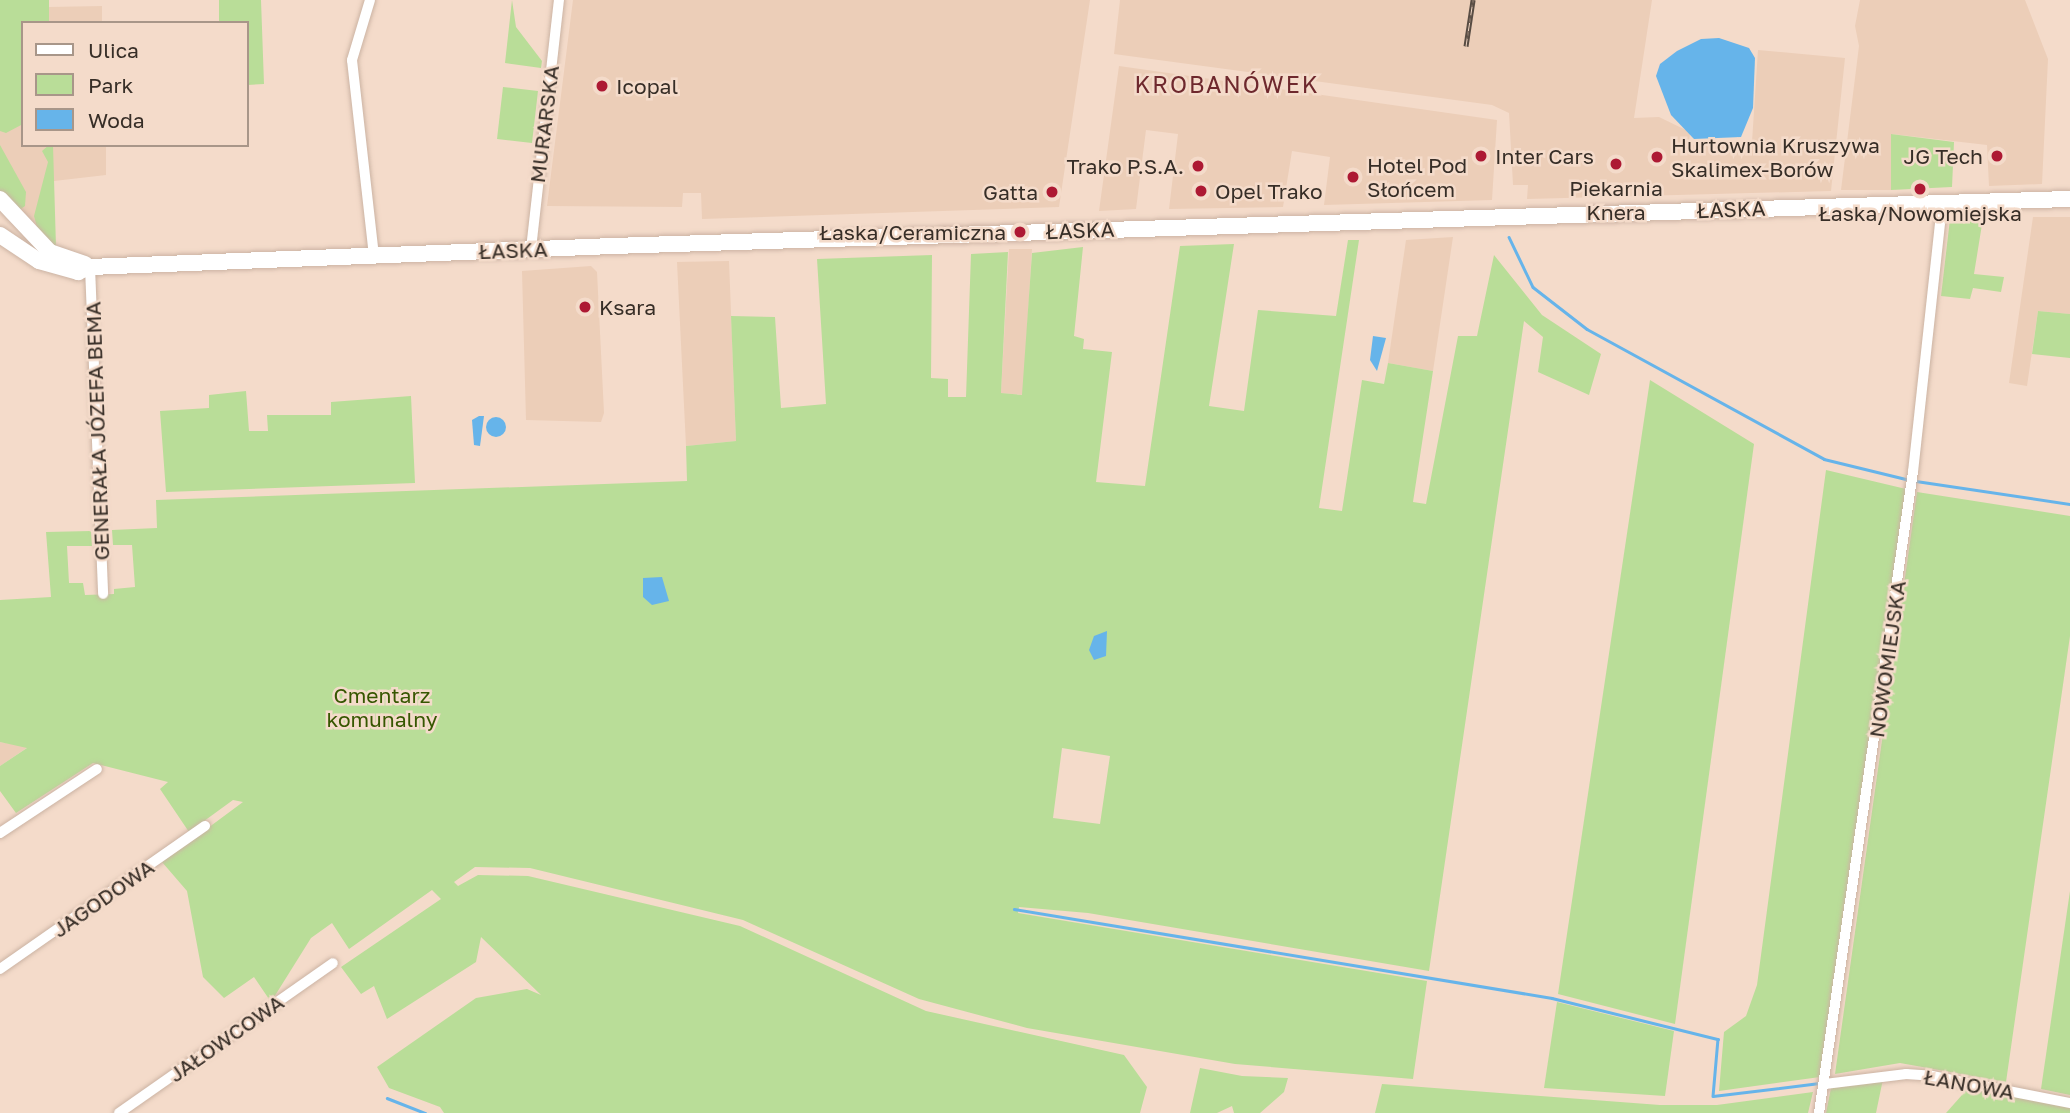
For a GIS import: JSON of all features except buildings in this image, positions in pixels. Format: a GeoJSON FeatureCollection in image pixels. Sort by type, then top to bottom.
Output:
{"type":"FeatureCollection","features":[{"type":"Feature","properties":{"kind":"main road","name":"ŁASKA"},"geometry":{"type":"LineString","coordinates":[[0,235],[54,267],[78,272],[90,267],[531,249],[2070,199]]}},
{"type":"Feature","properties":{"kind":"main road","name":"ŁASKA"},"geometry":{"type":"LineString","coordinates":[[0,228],[5,210],[50,251],[90,267]]}},
{"type":"Feature","properties":{"kind":"street"},"geometry":{"type":"LineString","coordinates":[[370,0],[352,60],[374,255]]}},
{"type":"Feature","properties":{"kind":"street","name":"MURARSKA"},"geometry":{"type":"LineString","coordinates":[[531,249],[559,0]]}},
{"type":"Feature","properties":{"kind":"street","name":"NOWOMIEJSKA"},"geometry":{"type":"LineString","coordinates":[[1819,1113],[1826,1082],[1913,472],[1942,203]]}},
{"type":"Feature","properties":{"kind":"street","name":"GENERAŁA JÓZEFA BEMA"},"geometry":{"type":"LineString","coordinates":[[90,267],[103,594]]}},
{"type":"Feature","properties":{"kind":"street"},"geometry":{"type":"LineString","coordinates":[[0,833],[97,769]]}},
{"type":"Feature","properties":{"kind":"street","name":"JAGODOWA"},"geometry":{"type":"LineString","coordinates":[[0,969],[205,826]]}},
{"type":"Feature","properties":{"kind":"street","name":"JAŁOWCOWA"},"geometry":{"type":"LineString","coordinates":[[119,1113],[333,963]]}},
{"type":"Feature","properties":{"kind":"street","name":"ŁANOWA"},"geometry":{"type":"LineString","coordinates":[[1826,1082],[1906,1074],[2070,1103]]}},
{"type":"Feature","properties":{"kind":"shaded area"},"geometry":{"type":"Polygon","coordinates":[[[573,0],[1090,0],[1059,207],[702,219],[701,193],[683,193],[682,207],[547,206],[573,0]]]}},
{"type":"Feature","properties":{"kind":"shaded area"},"geometry":{"type":"Polygon","coordinates":[[[1120,0],[1652,0],[1634,118],[1659,117],[1690,132],[1689,145],[1752,142],[1758,50],[1845,58],[1831,191],[1527,199],[1528,185],[1513,185],[1509,113],[1492,105],[1114,54],[1120,0]]]}},
{"type":"Feature","properties":{"kind":"shaded area"},"geometry":{"type":"Polygon","coordinates":[[[1860,0],[2025,0],[2048,59],[2042,184],[1989,186],[1987,145],[1892,134],[1891,190],[1841,190],[1859,46],[1855,26],[1860,0]]]}},
{"type":"Feature","properties":{"kind":"shaded area"},"geometry":{"type":"Polygon","coordinates":[[[102,6],[102,21],[49,21],[49,7],[102,6]]]}},
{"type":"Feature","properties":{"kind":"shaded area"},"geometry":{"type":"Polygon","coordinates":[[[1119,66],[1497,120],[1492,200],[1324,205],[1330,157],[1292,151],[1283,207],[1169,209],[1178,134],[1146,130],[1136,209],[1099,211],[1119,66]]]}},
{"type":"Feature","properties":{"kind":"shaded area"},"geometry":{"type":"Polygon","coordinates":[[[21,119],[21,147],[106,147],[106,175],[54,181],[38,231],[0,188],[0,126],[21,119]]]}},
{"type":"Feature","properties":{"kind":"shaded area"},"geometry":{"type":"Polygon","coordinates":[[[2033,217],[2070,217],[2070,314],[2038,311],[2027,386],[2009,383],[2033,217]]]}},
{"type":"Feature","properties":{"kind":"shaded area"},"geometry":{"type":"Polygon","coordinates":[[[1453,237],[1433,371],[1388,363],[1406,240],[1453,237]]]}},
{"type":"Feature","properties":{"kind":"shaded area"},"geometry":{"type":"Polygon","coordinates":[[[1009,249],[1032,249],[1023,395],[1001,393],[1009,249]]]}},
{"type":"Feature","properties":{"kind":"shaded area"},"geometry":{"type":"Polygon","coordinates":[[[729,261],[736,441],[686,446],[677,262],[729,261]]]}},
{"type":"Feature","properties":{"kind":"shaded area"},"geometry":{"type":"Polygon","coordinates":[[[591,266],[597,272],[604,413],[601,422],[526,420],[522,271],[591,266]]]}},
{"type":"Feature","properties":{"kind":"shaded area"},"geometry":{"type":"Polygon","coordinates":[[[0,742],[28,747],[0,766],[0,742]]]}},
{"type":"Feature","properties":{"kind":"green space"},"geometry":{"type":"Polygon","coordinates":[[[0,0],[49,0],[49,21],[21,21],[21,125],[6,133],[0,131],[0,0]]]}},
{"type":"Feature","properties":{"kind":"green space"},"geometry":{"type":"Polygon","coordinates":[[[219,0],[261,0],[264,84],[248,85],[248,21],[219,21],[219,0]]]}},
{"type":"Feature","properties":{"kind":"green space"},"geometry":{"type":"Polygon","coordinates":[[[512,0],[516,27],[542,61],[541,68],[505,63],[512,0]]]}},
{"type":"Feature","properties":{"kind":"green space"},"geometry":{"type":"Polygon","coordinates":[[[503,87],[538,91],[532,143],[497,139],[503,87]]]}},
{"type":"Feature","properties":{"kind":"green space"},"geometry":{"type":"Polygon","coordinates":[[[1891,134],[1954,142],[1952,187],[1891,190],[1891,134]]]}},
{"type":"Feature","properties":{"kind":"green space"},"geometry":{"type":"Polygon","coordinates":[[[0,145],[26,192],[25,206],[18,211],[0,191],[0,145]]]}},
{"type":"Feature","properties":{"kind":"green space"},"geometry":{"type":"Polygon","coordinates":[[[47,147],[53,147],[56,247],[38,231],[34,216],[48,162],[42,151],[47,147]]]}},
{"type":"Feature","properties":{"kind":"green space"},"geometry":{"type":"Polygon","coordinates":[[[1983,218],[1974,274],[2004,277],[2001,292],[1973,288],[1970,299],[1941,296],[1950,219],[1983,218]]]}},
{"type":"Feature","properties":{"kind":"green space","name":"Cmentarz komunalny"},"geometry":{"type":"Polygon","coordinates":[[[1348,240],[1359,240],[1319,508],[1342,511],[1362,380],[1384,384],[1388,363],[1433,371],[1413,502],[1426,504],[1458,336],[1477,336],[1494,255],[1542,315],[1601,354],[1589,395],[1538,372],[1543,337],[1524,321],[1429,971],[1088,913],[1019,907],[1018,913],[1427,981],[1413,1079],[1235,1064],[1027,1028],[919,999],[743,920],[530,868],[475,867],[454,882],[458,886],[478,875],[528,876],[740,926],[926,1011],[1124,1055],[1147,1087],[1140,1113],[444,1113],[440,1107],[389,1088],[377,1067],[476,998],[527,989],[541,995],[481,937],[476,962],[387,1019],[374,986],[361,994],[341,967],[441,899],[432,890],[349,949],[332,923],[311,938],[271,1002],[254,977],[224,998],[203,977],[187,891],[162,862],[243,802],[233,800],[189,832],[160,789],[168,782],[93,763],[16,813],[0,791],[0,766],[27,748],[0,742],[0,600],[51,597],[46,532],[91,531],[92,546],[67,546],[69,583],[83,583],[85,595],[114,594],[114,589],[135,587],[132,545],[113,545],[112,530],[157,528],[156,500],[687,481],[686,446],[736,441],[731,316],[775,317],[781,408],[826,404],[817,259],[932,255],[931,378],[948,379],[948,397],[966,397],[971,254],[1008,252],[1001,393],[1022,395],[1032,253],[1083,247],[1074,336],[1084,339],[1083,349],[1112,352],[1096,482],[1145,486],[1180,246],[1234,244],[1209,406],[1244,411],[1258,310],[1336,316],[1348,240]],[[1062,748],[1053,818],[1100,824],[1110,756],[1062,748]]]}},
{"type":"Feature","properties":{"kind":"green space"},"geometry":{"type":"Polygon","coordinates":[[[2038,311],[2070,314],[2070,358],[2032,354],[2038,311]]]}},
{"type":"Feature","properties":{"kind":"green space"},"geometry":{"type":"Polygon","coordinates":[[[1650,380],[1754,444],[1675,1024],[1558,994],[1650,380]]]}},
{"type":"Feature","properties":{"kind":"green space"},"geometry":{"type":"Polygon","coordinates":[[[246,391],[249,431],[268,431],[267,415],[331,415],[331,402],[411,396],[415,483],[166,492],[160,411],[209,408],[209,395],[246,391]]]}},
{"type":"Feature","properties":{"kind":"green space"},"geometry":{"type":"Polygon","coordinates":[[[1826,470],[1906,489],[1820,1077],[1719,1091],[1724,1032],[1746,1016],[1757,985],[1826,470]]]}},
{"type":"Feature","properties":{"kind":"green space"},"geometry":{"type":"Polygon","coordinates":[[[1917,492],[2070,516],[2070,636],[2006,1082],[1900,1063],[1835,1074],[1917,492]]]}},
{"type":"Feature","properties":{"kind":"green space"},"geometry":{"type":"Polygon","coordinates":[[[2070,891],[2070,1095],[2041,1089],[2070,891]]]}},
{"type":"Feature","properties":{"kind":"green space"},"geometry":{"type":"Polygon","coordinates":[[[1557,1002],[1674,1031],[1665,1096],[1544,1088],[1557,1002]]]}},
{"type":"Feature","properties":{"kind":"green space"},"geometry":{"type":"Polygon","coordinates":[[[1200,1068],[1242,1076],[1288,1078],[1284,1092],[1260,1113],[1234,1113],[1232,1106],[1217,1113],[1190,1113],[1200,1068]]]}},
{"type":"Feature","properties":{"kind":"green space"},"geometry":{"type":"Polygon","coordinates":[[[1883,1079],[1876,1113],[1826,1113],[1831,1088],[1883,1079]]]}},
{"type":"Feature","properties":{"kind":"green space"},"geometry":{"type":"Polygon","coordinates":[[[1382,1084],[1660,1105],[1717,1105],[1813,1092],[1808,1113],[1375,1113],[1382,1084]]]}},
{"type":"Feature","properties":{"kind":"green space"},"geometry":{"type":"Polygon","coordinates":[[[1970,1086],[2070,1104],[2070,1113],[1946,1113],[1970,1086]]]}},
{"type":"Feature","properties":{"kind":"water"},"geometry":{"type":"Polygon","coordinates":[[[1719,38],[1749,48],[1755,58],[1753,108],[1741,137],[1694,139],[1671,115],[1656,76],[1660,64],[1677,51],[1701,39],[1719,38]]]}},
{"type":"Feature","properties":{"kind":"water"},"geometry":{"type":"Polygon","coordinates":[[[1373,336],[1386,338],[1377,371],[1370,360],[1373,336]]]}},
{"type":"Feature","properties":{"kind":"water"},"geometry":{"type":"Polygon","coordinates":[[[484,416],[480,446],[474,445],[472,420],[484,416]]]}},
{"type":"Feature","properties":{"kind":"water"},"geometry":{"type":"Polygon","coordinates":[[[496,417],[503,420],[506,427],[503,434],[496,437],[489,434],[486,427],[489,420],[496,417]]]}},
{"type":"Feature","properties":{"kind":"water"},"geometry":{"type":"Polygon","coordinates":[[[662,577],[669,601],[652,605],[643,597],[643,578],[662,577]]]}},
{"type":"Feature","properties":{"kind":"water"},"geometry":{"type":"Polygon","coordinates":[[[1107,631],[1106,656],[1094,660],[1089,650],[1094,636],[1107,631]]]}},
{"type":"Feature","properties":{"kind":"waterway"},"geometry":{"type":"LineString","coordinates":[[1509,237],[1533,287],[1587,329],[1824,459],[1910,480]]}},
{"type":"Feature","properties":{"kind":"waterway"},"geometry":{"type":"LineString","coordinates":[[1916,481],[2070,504]]}},
{"type":"Feature","properties":{"kind":"waterway"},"geometry":{"type":"LineString","coordinates":[[1014,909],[1552,998],[1718,1039],[1713,1096],[1821,1083]]}},
{"type":"Feature","properties":{"kind":"waterway"},"geometry":{"type":"LineString","coordinates":[[387,1098],[425,1113]]}},
{"type":"Feature","properties":{"kind":"railway"},"geometry":{"type":"LineString","coordinates":[[1466,46],[1473,0]]}},
{"type":"Feature","properties":{"kind":"place","name":"Icopal"},"geometry":{"type":"Point","coordinates":[602,86]}},
{"type":"Feature","properties":{"kind":"place","name":"Inter Cars"},"geometry":{"type":"Point","coordinates":[1481,156]}},
{"type":"Feature","properties":{"kind":"place","name":"JG Tech"},"geometry":{"type":"Point","coordinates":[1997,156]}},
{"type":"Feature","properties":{"kind":"place","name":"Hurtownia Kruszywa Skalimex-Borów"},"geometry":{"type":"Point","coordinates":[1657,157]}},
{"type":"Feature","properties":{"kind":"place","name":"Piekarnia Knera"},"geometry":{"type":"Point","coordinates":[1616,164]}},
{"type":"Feature","properties":{"kind":"place","name":"Trako P.S.A."},"geometry":{"type":"Point","coordinates":[1198,166]}},
{"type":"Feature","properties":{"kind":"place","name":"Hotel Pod Słońcem"},"geometry":{"type":"Point","coordinates":[1353,177]}},
{"type":"Feature","properties":{"kind":"place","name":"Łaska/Nowomiejska"},"geometry":{"type":"Point","coordinates":[1920,189]}},
{"type":"Feature","properties":{"kind":"place","name":"Opel Trako"},"geometry":{"type":"Point","coordinates":[1201,191]}},
{"type":"Feature","properties":{"kind":"place","name":"Gatta"},"geometry":{"type":"Point","coordinates":[1052,192]}},
{"type":"Feature","properties":{"kind":"place","name":"Łaska/Ceramiczna"},"geometry":{"type":"Point","coordinates":[1020,232]}},
{"type":"Feature","properties":{"kind":"place","name":"Ksara"},"geometry":{"type":"Point","coordinates":[585,307]}},
{"type":"Feature","properties":{"kind":"district","name":"KROBANÓWEK"},"geometry":{"type":"Point","coordinates":[1227,84]}}]}
